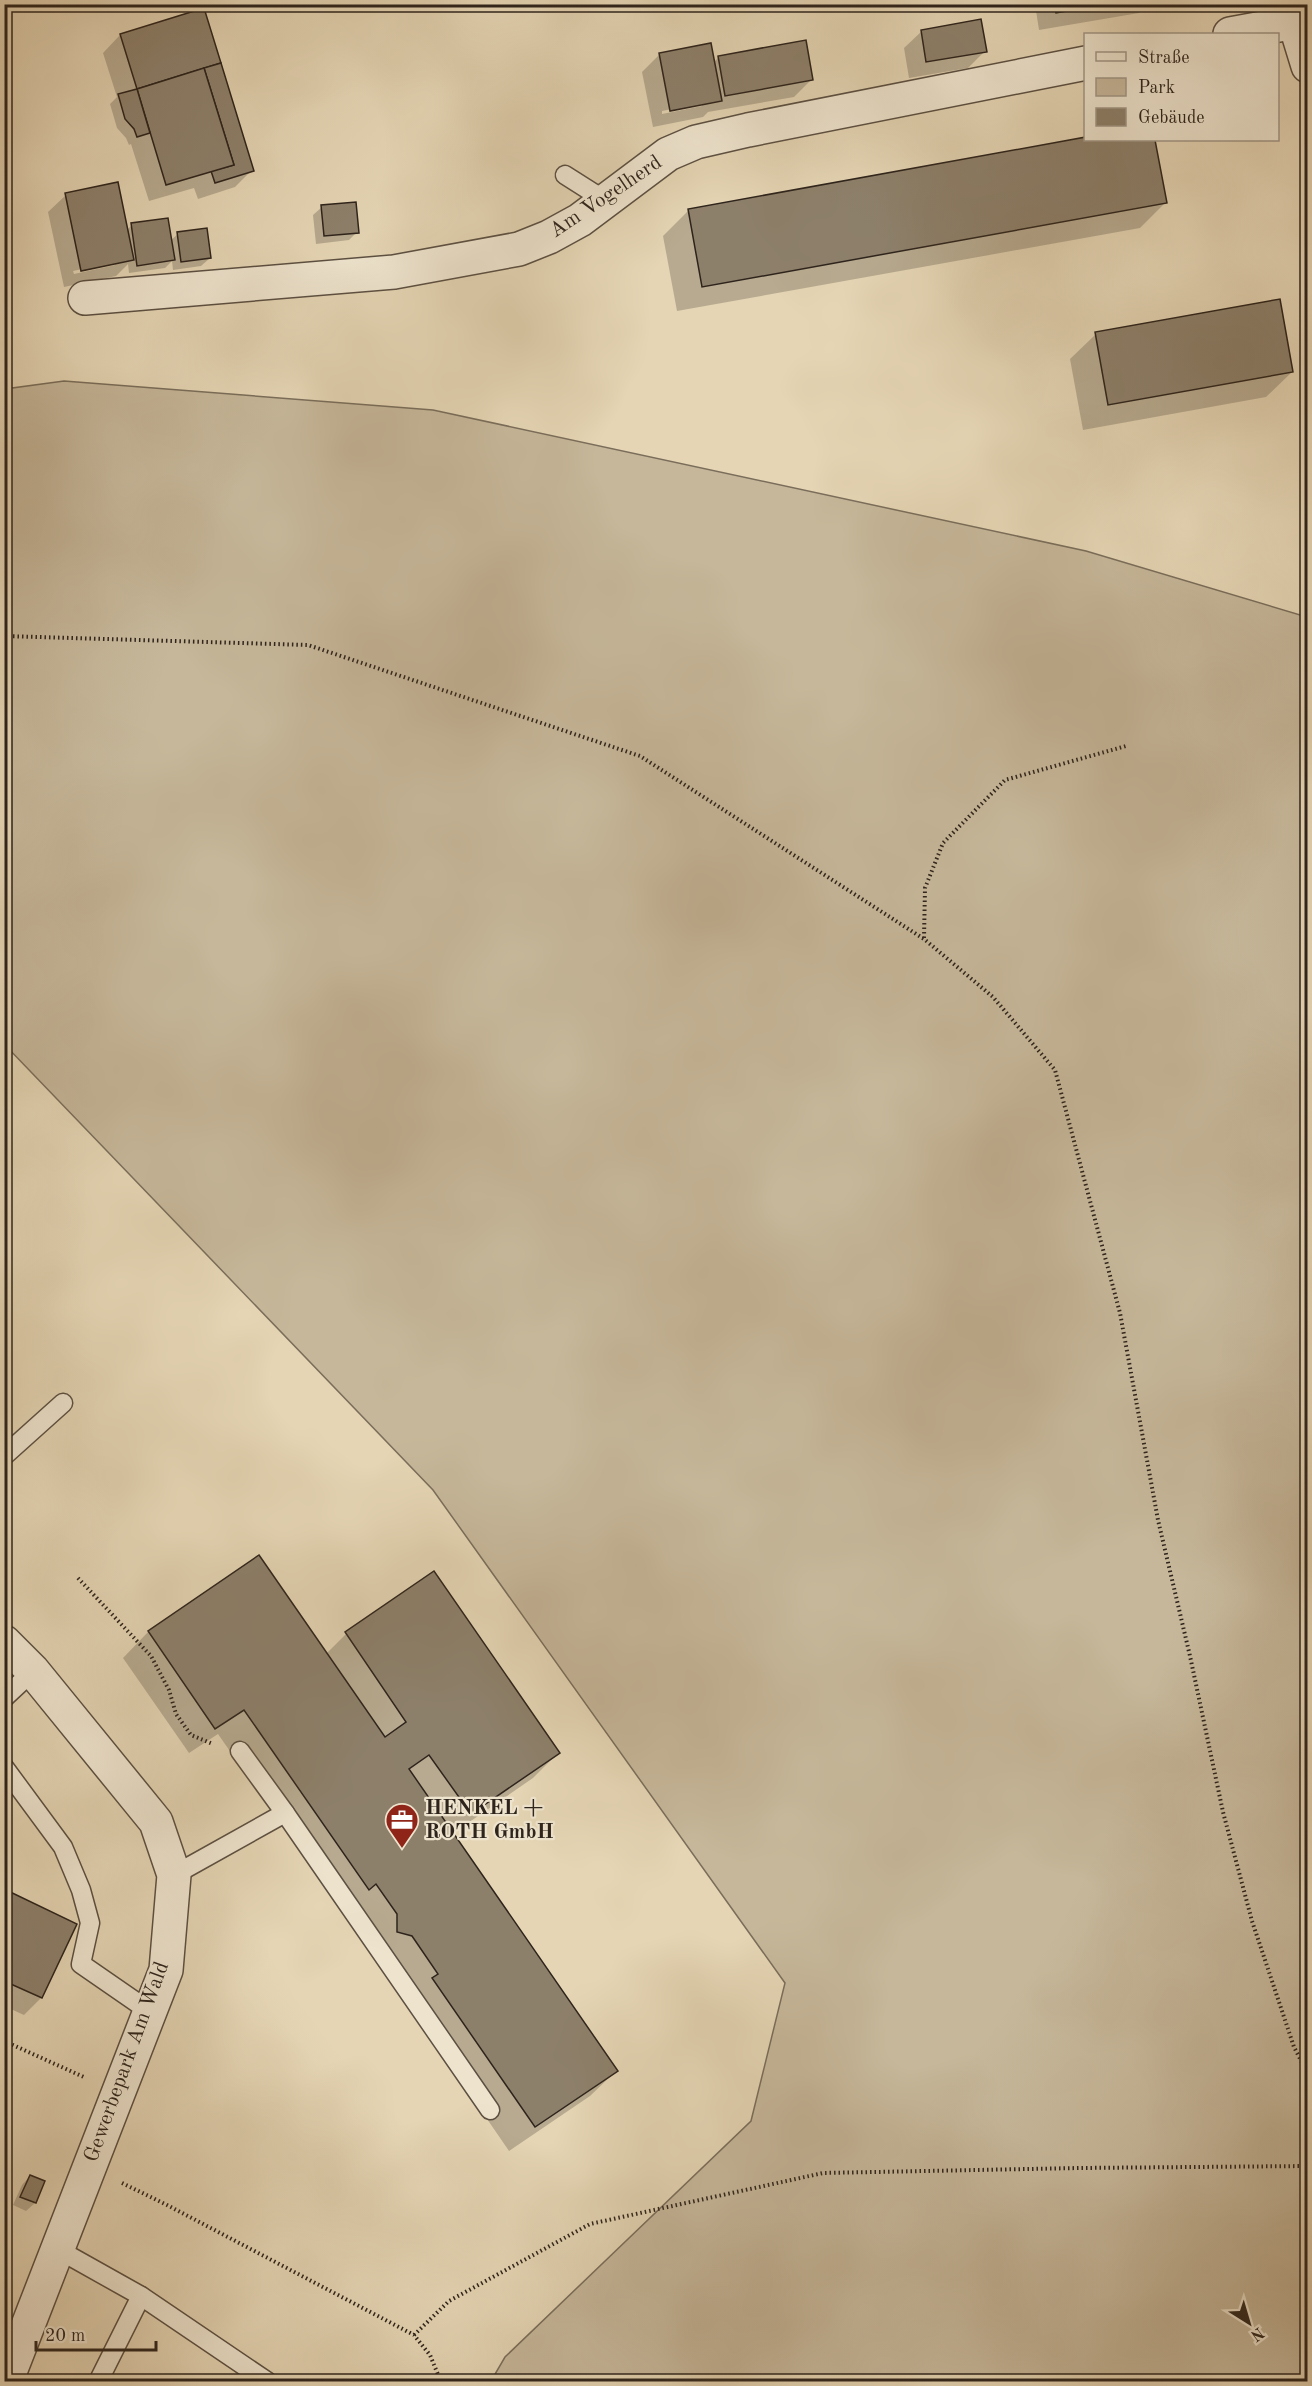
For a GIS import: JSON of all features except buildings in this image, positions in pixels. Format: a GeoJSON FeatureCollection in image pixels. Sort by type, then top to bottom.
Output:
{"type":"FeatureCollection","features":[{"type":"Feature","properties":{"kind":"street"},"geometry":{"type":"LineString","coordinates":[[1233,33],[1292,13],[1308,66]]}},
{"type":"Feature","properties":{"kind":"street","name":"Am Vogelherd"},"geometry":{"type":"LineString","coordinates":[[85,298],[394,272],[519,249],[549,237],[580,220],[668,154],[696,142],[1084,63]]}},
{"type":"Feature","properties":{"kind":"street","name":"Gewerbepark Am Wald"},"geometry":{"type":"LineString","coordinates":[[4,1642],[33,1671],[156,1822],[174,1875],[166,1970],[6,2382]]}},
{"type":"Feature","properties":{"kind":"lane"},"geometry":{"type":"LineString","coordinates":[[566,175],[606,201]]}},
{"type":"Feature","properties":{"kind":"lane"},"geometry":{"type":"LineString","coordinates":[[4,1456],[63,1403]]}},
{"type":"Feature","properties":{"kind":"lane"},"geometry":{"type":"LineString","coordinates":[[4,1698],[33,1671]]}},
{"type":"Feature","properties":{"kind":"lane"},"geometry":{"type":"LineString","coordinates":[[240,1751],[490,2110]]}},
{"type":"Feature","properties":{"kind":"lane"},"geometry":{"type":"LineString","coordinates":[[4,1767],[12,1792],[63,1847],[81,1890],[90,1923],[81,1964],[149,2011]]}},
{"type":"Feature","properties":{"kind":"lane"},"geometry":{"type":"LineString","coordinates":[[174,1875],[285,1813]]}},
{"type":"Feature","properties":{"kind":"lane"},"geometry":{"type":"LineString","coordinates":[[58,2250],[141,2296],[268,2382]]}},
{"type":"Feature","properties":{"kind":"lane"},"geometry":{"type":"LineString","coordinates":[[98,2382],[141,2296]]}},
{"type":"Feature","properties":{"kind":"path"},"geometry":{"type":"LineString","coordinates":[[4,636],[308,645],[640,756],[924,939],[993,996],[1055,1070],[1120,1313],[1158,1520],[1223,1812],[1252,1921],[1294,2047],[1308,2074]]}},
{"type":"Feature","properties":{"kind":"path"},"geometry":{"type":"LineString","coordinates":[[924,939],[925,888],[943,843],[1005,780],[1126,746]]}},
{"type":"Feature","properties":{"kind":"path"},"geometry":{"type":"LineString","coordinates":[[78,1578],[151,1656],[169,1690],[176,1714],[191,1735],[220,1747],[240,1751]]}},
{"type":"Feature","properties":{"kind":"path"},"geometry":{"type":"LineString","coordinates":[[4,2041],[117,2093]]}},
{"type":"Feature","properties":{"kind":"path"},"geometry":{"type":"LineString","coordinates":[[414,2335],[448,2301],[590,2224],[823,2173],[1308,2166]]}},
{"type":"Feature","properties":{"kind":"path"},"geometry":{"type":"LineString","coordinates":[[88,2167],[167,2205],[414,2335],[430,2355],[441,2382]]}},
{"type":"Feature","properties":{"kind":"green space"},"geometry":{"type":"Polygon","coordinates":[[[64,381],[433,410],[1086,551],[1307,617],[1307,2381],[491,2381],[505,2357],[751,2121],[785,1983],[433,1490],[5,1045],[5,389],[64,381]]]}},
{"type":"Feature","properties":{"kind":"place","name":"HENKEL + ROTH GmbH"},"geometry":{"type":"Point","coordinates":[402,1849]}}]}
